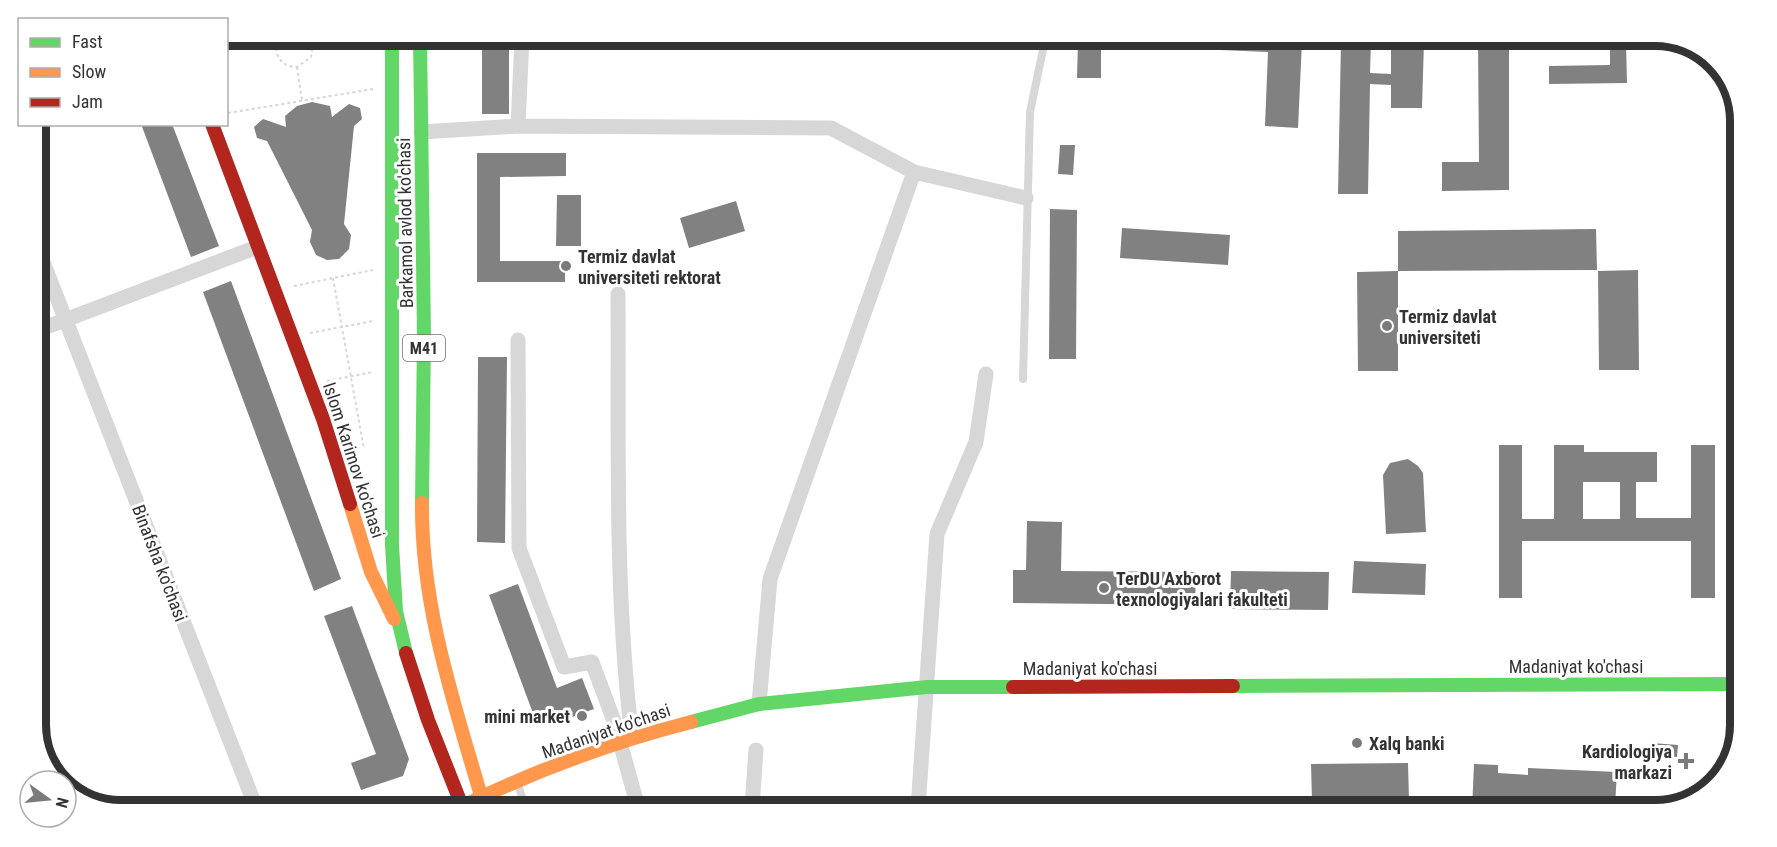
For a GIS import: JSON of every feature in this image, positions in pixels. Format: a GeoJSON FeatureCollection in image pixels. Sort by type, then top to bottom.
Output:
{"type":"FeatureCollection","features":[{"type":"Feature","properties":{"kind":"main road","name":"Barkamol avlod ko'chasi"},"geometry":{"type":"LineString","coordinates":[[392,46],[392,544],[400,631]]}},
{"type":"Feature","properties":{"kind":"main road","name":"Barkamol avlod ko'chasi"},"geometry":{"type":"LineString","coordinates":[[420,46],[424,336],[422,537],[428,598],[441,658],[482,800]]}},
{"type":"Feature","properties":{"kind":"main road","name":"Islom Karimov ko'chasi"},"geometry":{"type":"LineString","coordinates":[[213,126],[323,419],[371,572],[400,631],[438,746],[460,800]]}},
{"type":"Feature","properties":{"kind":"main road","name":"Madaniyat ko'chasi"},"geometry":{"type":"LineString","coordinates":[[486,800],[517,780],[626,739],[759,704],[927,687],[1730,684]]}},
{"type":"Feature","properties":{"kind":"street"},"geometry":{"type":"LineString","coordinates":[[518,126],[522,46]]}},
{"type":"Feature","properties":{"kind":"street"},"geometry":{"type":"LineString","coordinates":[[421,132],[518,126],[831,128],[914,172],[1026,198]]}},
{"type":"Feature","properties":{"kind":"street"},"geometry":{"type":"LineString","coordinates":[[759,704],[770,579],[914,172]]}},
{"type":"Feature","properties":{"kind":"street"},"geometry":{"type":"LineString","coordinates":[[47,327],[257,247]]}},
{"type":"Feature","properties":{"kind":"street","name":"Binafsha ko'chasi"},"geometry":{"type":"LineString","coordinates":[[47,274],[253,800]]}},
{"type":"Feature","properties":{"kind":"street"},"geometry":{"type":"LineString","coordinates":[[618,294],[620,591],[626,739],[637,800]]}},
{"type":"Feature","properties":{"kind":"street"},"geometry":{"type":"LineString","coordinates":[[518,340],[519,548],[564,667],[592,662],[626,739]]}},
{"type":"Feature","properties":{"kind":"street"},"geometry":{"type":"LineString","coordinates":[[919,800],[937,534],[976,442],[986,374]]}},
{"type":"Feature","properties":{"kind":"street"},"geometry":{"type":"LineString","coordinates":[[752,800],[756,750]]}},
{"type":"Feature","properties":{"kind":"lane"},"geometry":{"type":"LineString","coordinates":[[1023,379],[1030,112],[1045,46]]}},
{"type":"Feature","properties":{"kind":"lane"},"geometry":{"type":"LineString","coordinates":[[517,780],[523,800]]}},
{"type":"Feature","properties":{"kind":"path"},"geometry":{"type":"LineString","coordinates":[[277,46],[278,56],[285,65],[297,68]]}},
{"type":"Feature","properties":{"kind":"path"},"geometry":{"type":"LineString","coordinates":[[297,68],[311,57],[313,46]]}},
{"type":"Feature","properties":{"kind":"path"},"geometry":{"type":"LineString","coordinates":[[297,68],[302,101]]}},
{"type":"Feature","properties":{"kind":"path"},"geometry":{"type":"LineString","coordinates":[[228,113],[373,89]]}},
{"type":"Feature","properties":{"kind":"path"},"geometry":{"type":"LineString","coordinates":[[294,286],[373,270]]}},
{"type":"Feature","properties":{"kind":"path"},"geometry":{"type":"LineString","coordinates":[[333,278],[364,449]]}},
{"type":"Feature","properties":{"kind":"path"},"geometry":{"type":"LineString","coordinates":[[310,333],[373,321]]}},
{"type":"Feature","properties":{"kind":"path"},"geometry":{"type":"LineString","coordinates":[[327,381],[373,372]]}},
{"type":"Feature","properties":{"kind":"building"},"geometry":{"type":"Polygon","coordinates":[[[482,46],[509,46],[509,114],[482,114],[482,46]]]}},
{"type":"Feature","properties":{"kind":"building"},"geometry":{"type":"Polygon","coordinates":[[[1078,46],[1101,46],[1101,78],[1077,78],[1078,46]]]}},
{"type":"Feature","properties":{"kind":"building"},"geometry":{"type":"Polygon","coordinates":[[[1220,46],[1302,46],[1298,128],[1265,126],[1268,52],[1220,50],[1220,46]]]}},
{"type":"Feature","properties":{"kind":"building"},"geometry":{"type":"Polygon","coordinates":[[[1341,46],[1371,46],[1370,73],[1391,74],[1391,46],[1424,46],[1422,108],[1391,108],[1391,85],[1370,84],[1368,194],[1338,194],[1341,46]]]}},
{"type":"Feature","properties":{"kind":"building"},"geometry":{"type":"Polygon","coordinates":[[[1478,46],[1509,46],[1509,190],[1442,191],[1442,162],[1479,162],[1478,46]]]}},
{"type":"Feature","properties":{"kind":"building"},"geometry":{"type":"Polygon","coordinates":[[[1610,46],[1626,46],[1627,83],[1549,84],[1549,66],[1610,65],[1610,46]]]}},
{"type":"Feature","properties":{"kind":"building"},"geometry":{"type":"Polygon","coordinates":[[[312,102],[330,106],[332,117],[349,104],[360,108],[362,119],[354,126],[344,224],[351,235],[349,249],[339,259],[327,260],[316,255],[310,242],[312,230],[267,141],[257,138],[254,127],[263,119],[286,127],[285,116],[297,106],[312,102]]]}},
{"type":"Feature","properties":{"kind":"building"},"geometry":{"type":"Polygon","coordinates":[[[142,126],[173,126],[219,246],[191,257],[142,126]]]}},
{"type":"Feature","properties":{"kind":"building"},"geometry":{"type":"Polygon","coordinates":[[[1060,145],[1075,145],[1073,175],[1058,174],[1060,145]]]}},
{"type":"Feature","properties":{"kind":"building"},"geometry":{"type":"Polygon","coordinates":[[[477,153],[566,153],[566,176],[500,177],[500,261],[565,261],[565,282],[477,282],[477,153]]]}},
{"type":"Feature","properties":{"kind":"building"},"geometry":{"type":"Polygon","coordinates":[[[557,195],[581,195],[581,246],[556,246],[557,195]]]}},
{"type":"Feature","properties":{"kind":"building"},"geometry":{"type":"Polygon","coordinates":[[[736,201],[745,231],[689,248],[680,218],[736,201]]]}},
{"type":"Feature","properties":{"kind":"building"},"geometry":{"type":"Polygon","coordinates":[[[1050,209],[1077,210],[1076,359],[1049,359],[1050,209]]]}},
{"type":"Feature","properties":{"kind":"building"},"geometry":{"type":"Polygon","coordinates":[[[1122,228],[1230,235],[1228,265],[1120,258],[1122,228]]]}},
{"type":"Feature","properties":{"kind":"building"},"geometry":{"type":"Polygon","coordinates":[[[1596,229],[1597,270],[1398,271],[1398,231],[1596,229]]]}},
{"type":"Feature","properties":{"kind":"building"},"geometry":{"type":"Polygon","coordinates":[[[1638,270],[1639,370],[1599,370],[1598,271],[1638,270]]]}},
{"type":"Feature","properties":{"kind":"building"},"geometry":{"type":"Polygon","coordinates":[[[1398,271],[1398,371],[1358,371],[1357,272],[1398,271]]]}},
{"type":"Feature","properties":{"kind":"building"},"geometry":{"type":"Polygon","coordinates":[[[231,281],[341,579],[314,591],[203,292],[231,281]]]}},
{"type":"Feature","properties":{"kind":"building"},"geometry":{"type":"Polygon","coordinates":[[[478,357],[507,357],[505,543],[477,542],[478,357]]]}},
{"type":"Feature","properties":{"kind":"building"},"geometry":{"type":"Polygon","coordinates":[[[1499,445],[1522,445],[1522,519],[1554,519],[1554,445],[1584,445],[1584,452],[1657,452],[1657,482],[1636,482],[1636,518],[1691,518],[1691,445],[1715,445],[1715,598],[1691,598],[1691,541],[1522,541],[1522,598],[1499,598],[1499,445]],[[1583,482],[1583,519],[1620,519],[1620,482],[1583,482]]]}},
{"type":"Feature","properties":{"kind":"building"},"geometry":{"type":"Polygon","coordinates":[[[1408,459],[1423,473],[1426,532],[1386,534],[1383,475],[1390,463],[1408,459]]]}},
{"type":"Feature","properties":{"kind":"building","name":"TerDU Axborot texnologiyalari fakulteti"},"geometry":{"type":"Polygon","coordinates":[[[1027,521],[1062,522],[1061,571],[1196,572],[1195,605],[1013,603],[1013,570],[1026,570],[1027,521]]]}},
{"type":"Feature","properties":{"kind":"building"},"geometry":{"type":"Polygon","coordinates":[[[1354,561],[1426,564],[1425,595],[1352,593],[1354,561]]]}},
{"type":"Feature","properties":{"kind":"building"},"geometry":{"type":"Polygon","coordinates":[[[1231,571],[1329,572],[1328,610],[1230,609],[1231,571]]]}},
{"type":"Feature","properties":{"kind":"building"},"geometry":{"type":"Polygon","coordinates":[[[518,584],[557,688],[582,678],[594,709],[553,724],[534,716],[489,595],[518,584]]]}},
{"type":"Feature","properties":{"kind":"building"},"geometry":{"type":"Polygon","coordinates":[[[352,606],[409,759],[403,776],[361,790],[351,763],[376,754],[324,616],[352,606]]]}},
{"type":"Feature","properties":{"kind":"building"},"geometry":{"type":"Polygon","coordinates":[[[1652,743],[1678,745],[1677,757],[1651,755],[1652,743]]]}},
{"type":"Feature","properties":{"kind":"building"},"geometry":{"type":"Polygon","coordinates":[[[1408,763],[1409,800],[1312,800],[1311,764],[1408,763]]]}},
{"type":"Feature","properties":{"kind":"building"},"geometry":{"type":"Polygon","coordinates":[[[1474,764],[1498,765],[1498,773],[1528,775],[1528,768],[1617,772],[1615,800],[1472,800],[1474,764]]]}},
{"type":"Feature","properties":{"kind":"traffic: fast"},"geometry":{"type":"LineString","coordinates":[[392,46],[392,545],[396,611],[406,653]]}},
{"type":"Feature","properties":{"kind":"traffic: fast"},"geometry":{"type":"LineString","coordinates":[[420,46],[424,336],[422,503]]}},
{"type":"Feature","properties":{"kind":"traffic: fast"},"geometry":{"type":"LineString","coordinates":[[1233,686],[1730,684]]}},
{"type":"Feature","properties":{"kind":"traffic: fast"},"geometry":{"type":"LineString","coordinates":[[691,722],[759,704],[927,687],[1013,687]]}},
{"type":"Feature","properties":{"kind":"traffic: slow"},"geometry":{"type":"LineString","coordinates":[[422,503],[427,581],[434,619],[451,694],[482,800]]}},
{"type":"Feature","properties":{"kind":"traffic: slow"},"geometry":{"type":"LineString","coordinates":[[350,504],[371,572],[394,619]]}},
{"type":"Feature","properties":{"kind":"traffic: slow"},"geometry":{"type":"LineString","coordinates":[[476,800],[577,757],[691,722]]}},
{"type":"Feature","properties":{"kind":"traffic: jam"},"geometry":{"type":"LineString","coordinates":[[213,126],[323,419],[350,504]]}},
{"type":"Feature","properties":{"kind":"traffic: jam"},"geometry":{"type":"LineString","coordinates":[[406,653],[428,720],[460,800]]}},
{"type":"Feature","properties":{"kind":"traffic: jam"},"geometry":{"type":"LineString","coordinates":[[1013,687],[1233,686]]}},
{"type":"Feature","properties":{"kind":"place","name":"Termiz davlat universiteti rektorat"},"geometry":{"type":"Point","coordinates":[566,266]}},
{"type":"Feature","properties":{"kind":"place","name":"Termiz davlat universiteti"},"geometry":{"type":"Point","coordinates":[1387,326]}},
{"type":"Feature","properties":{"kind":"place","name":"TerDU Axborot texnologiyalari fakulteti"},"geometry":{"type":"Point","coordinates":[1104,588]}},
{"type":"Feature","properties":{"kind":"place","name":"mini market"},"geometry":{"type":"Point","coordinates":[582,716]}},
{"type":"Feature","properties":{"kind":"place","name":"Xalq banki"},"geometry":{"type":"Point","coordinates":[1357,743]}},
{"type":"Feature","properties":{"kind":"place","name":"Kardiologiya markazi"},"geometry":{"type":"Point","coordinates":[1686,761]}}]}
